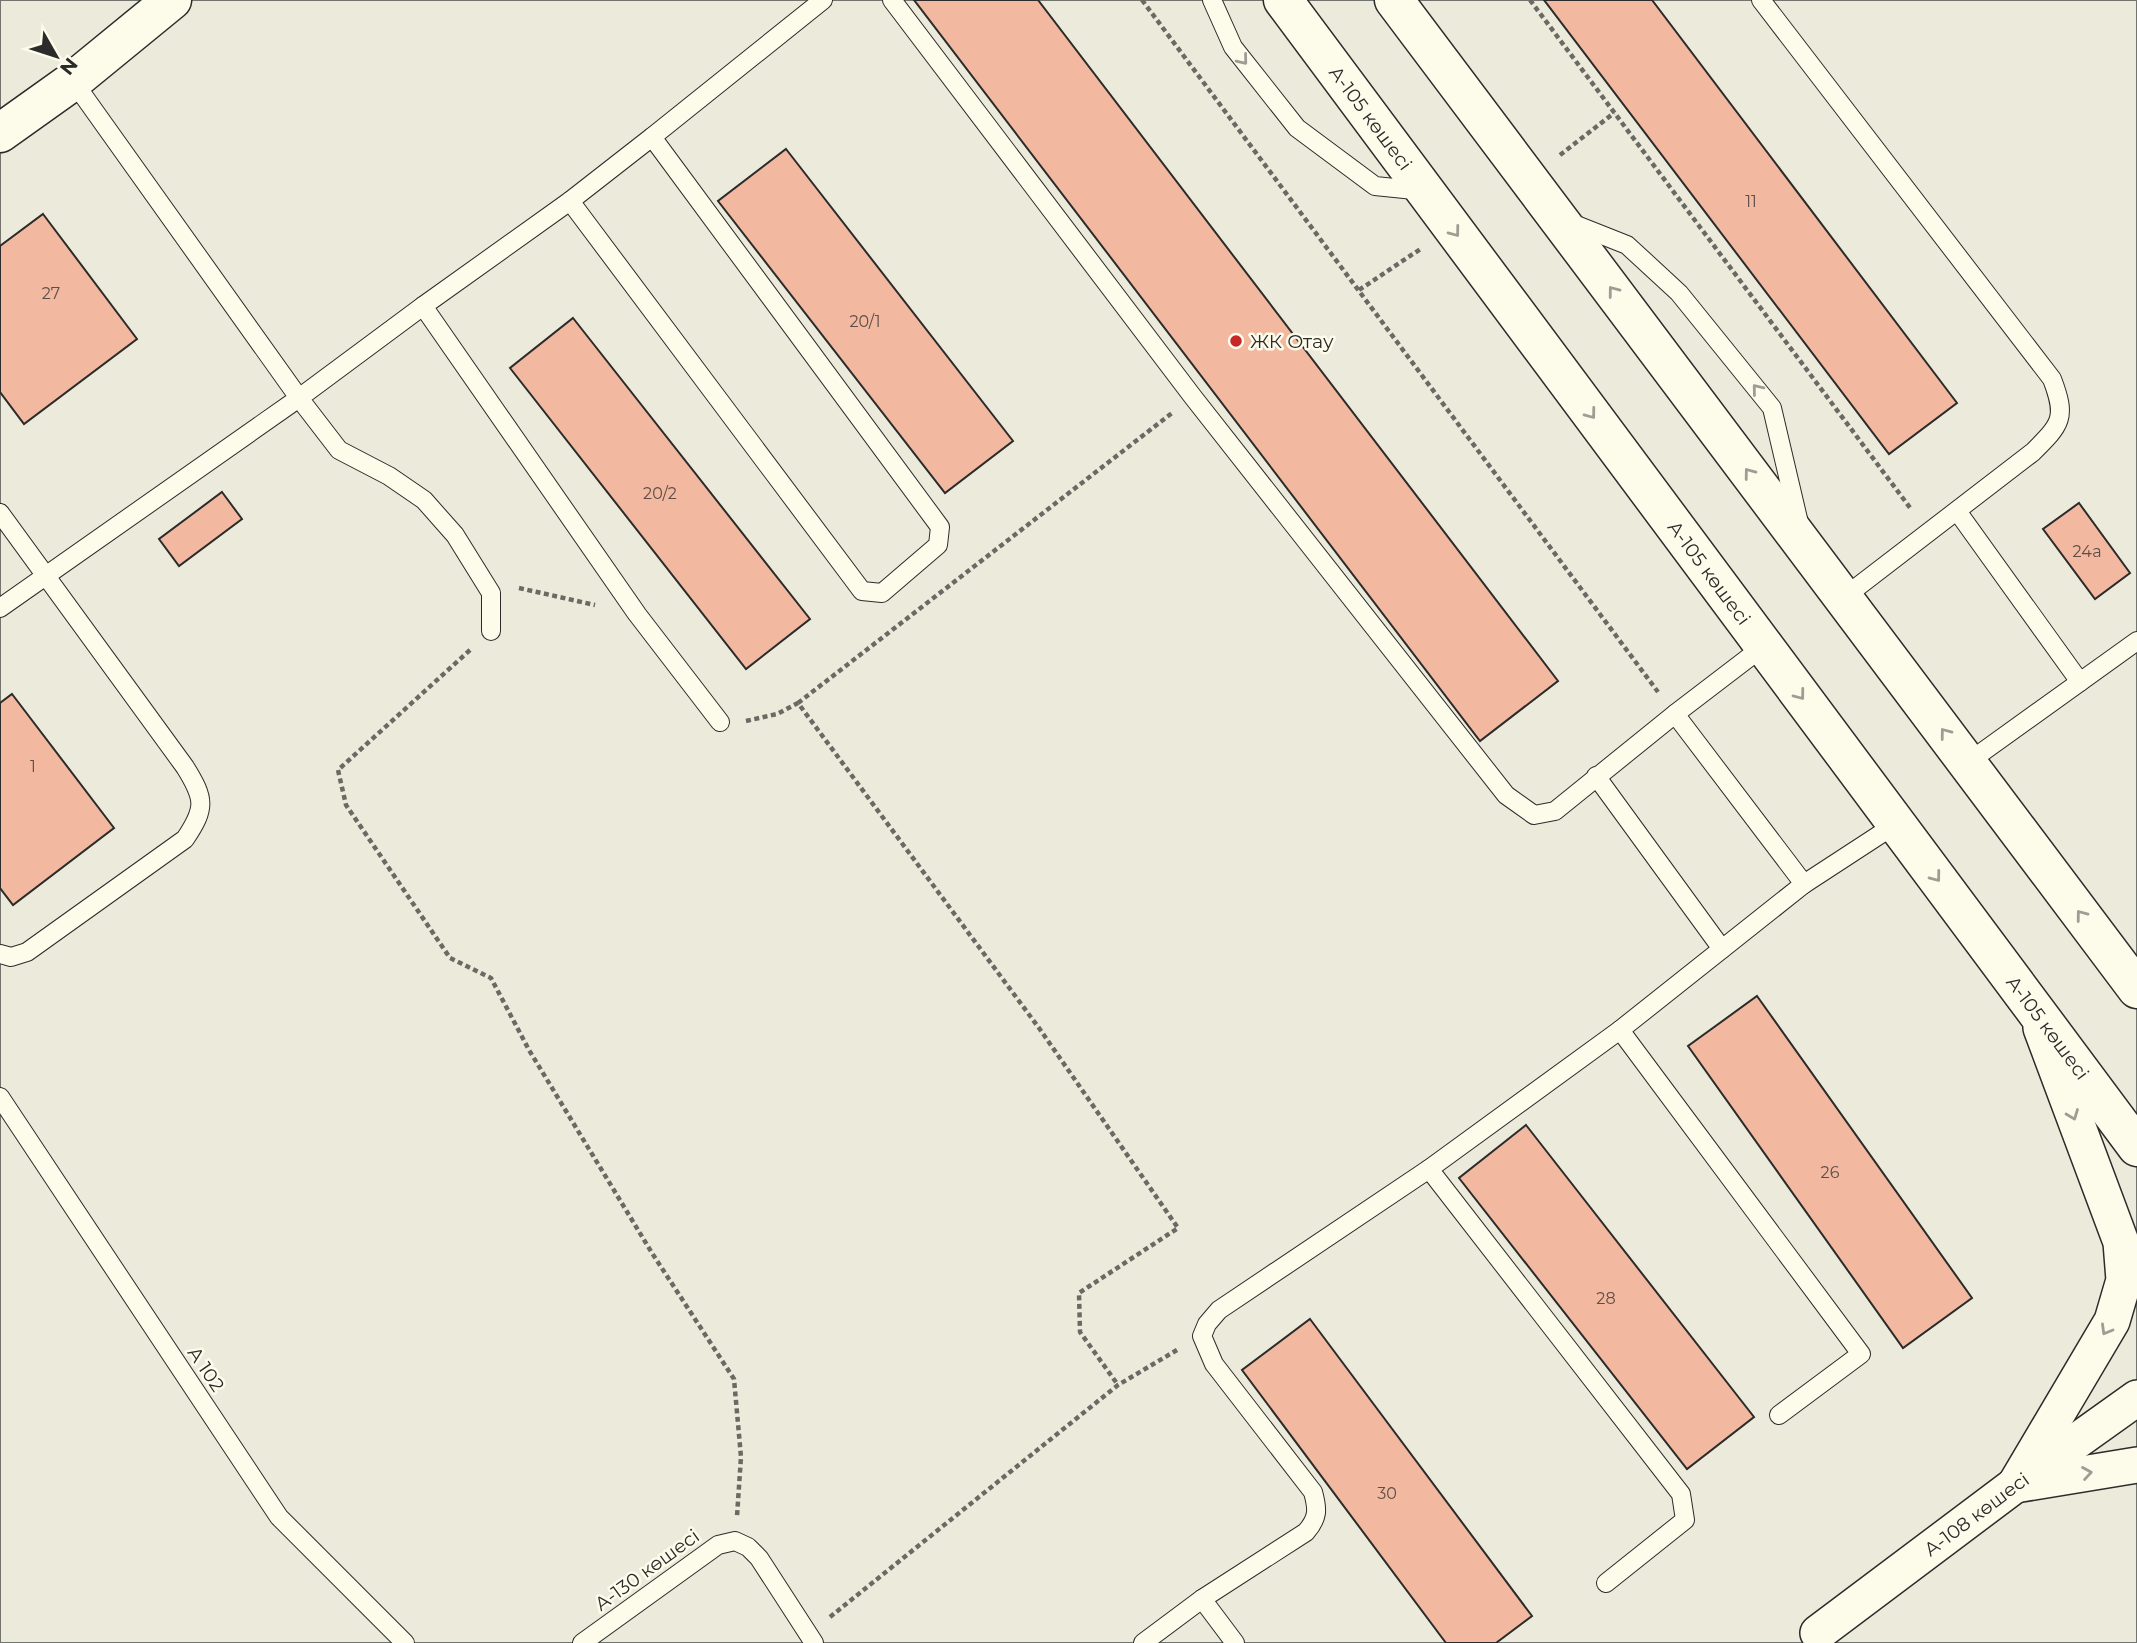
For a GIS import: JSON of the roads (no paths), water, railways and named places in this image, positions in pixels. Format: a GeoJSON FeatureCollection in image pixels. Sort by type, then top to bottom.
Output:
{"type":"FeatureCollection","features":[{"type":"Feature","properties":{"kind":"street"},"geometry":{"type":"LineString","coordinates":[[0,133],[73,81],[173,0]]}},
{"type":"Feature","properties":{"kind":"street","name":"А-105 көшесі"},"geometry":{"type":"LineString","coordinates":[[1283,0],[2137,1147]]}},
{"type":"Feature","properties":{"kind":"street"},"geometry":{"type":"LineString","coordinates":[[1394,0],[1967,763],[2122,960],[2137,989]]}},
{"type":"Feature","properties":{"kind":"street"},"geometry":{"type":"LineString","coordinates":[[2015,1485],[2112,1321],[2124,1280],[2121,1242],[2032,1006]]}},
{"type":"Feature","properties":{"kind":"street","name":"А-108 көшесі"},"geometry":{"type":"LineString","coordinates":[[1814,1638],[2015,1485],[2137,1398]]}},
{"type":"Feature","properties":{"kind":"street"},"geometry":{"type":"LineString","coordinates":[[2015,1485],[2137,1465]]}},
{"type":"Feature","properties":{"kind":"lane"},"geometry":{"type":"LineString","coordinates":[[0,608],[299,398],[570,201],[823,0]]}},
{"type":"Feature","properties":{"kind":"lane"},"geometry":{"type":"LineString","coordinates":[[892,0],[1193,397],[1506,795],[1534,815],[1555,811],[1764,646]]}},
{"type":"Feature","properties":{"kind":"lane"},"geometry":{"type":"LineString","coordinates":[[1212,0],[1233,47],[1297,128],[1375,186],[1425,191]]}},
{"type":"Feature","properties":{"kind":"lane"},"geometry":{"type":"LineString","coordinates":[[1761,0],[2052,379],[2062,405],[2056,429],[2033,452],[1843,598]]}},
{"type":"Feature","properties":{"kind":"lane"},"geometry":{"type":"LineString","coordinates":[[73,81],[339,450],[389,476],[424,500],[455,535],[491,593],[491,631]]}},
{"type":"Feature","properties":{"kind":"lane"},"geometry":{"type":"LineString","coordinates":[[570,201],[862,590],[882,593],[938,545],[940,527],[652,136]]}},
{"type":"Feature","properties":{"kind":"lane"},"geometry":{"type":"LineString","coordinates":[[1557,217],[1627,245],[1679,293],[1772,408],[1805,546]]}},
{"type":"Feature","properties":{"kind":"lane"},"geometry":{"type":"LineString","coordinates":[[423,306],[637,614],[720,722]]}},
{"type":"Feature","properties":{"kind":"lane"},"geometry":{"type":"LineString","coordinates":[[1957,511],[2080,682]]}},
{"type":"Feature","properties":{"kind":"lane"},"geometry":{"type":"LineString","coordinates":[[0,513],[49,576],[186,767],[198,789],[201,816],[185,839],[27,952],[11,957],[0,954]]}},
{"type":"Feature","properties":{"kind":"lane"},"geometry":{"type":"LineString","coordinates":[[1967,763],[2137,641]]}},
{"type":"Feature","properties":{"kind":"lane"},"geometry":{"type":"LineString","coordinates":[[1675,714],[1804,884]]}},
{"type":"Feature","properties":{"kind":"lane"},"geometry":{"type":"LineString","coordinates":[[1596,776],[1722,949]]}},
{"type":"Feature","properties":{"kind":"lane"},"geometry":{"type":"LineString","coordinates":[[1143,1643],[1202,1599],[1306,1532],[1316,1520],[1318,1508],[1313,1492],[1214,1364],[1202,1336],[1207,1324],[1219,1310],[1429,1169],[1620,1030],[1804,884],[1896,824]]}},
{"type":"Feature","properties":{"kind":"lane"},"geometry":{"type":"LineString","coordinates":[[1620,1030],[1861,1354],[1779,1415]]}},
{"type":"Feature","properties":{"kind":"lane","name":"А 102"},"geometry":{"type":"LineString","coordinates":[[0,1097],[279,1517],[405,1643]]}},
{"type":"Feature","properties":{"kind":"lane"},"geometry":{"type":"LineString","coordinates":[[1429,1169],[1681,1494],[1685,1520],[1606,1583]]}},
{"type":"Feature","properties":{"kind":"lane","name":"А-130 көшесі"},"geometry":{"type":"LineString","coordinates":[[582,1643],[718,1545],[735,1541],[748,1547],[759,1559],[812,1639]]}},
{"type":"Feature","properties":{"kind":"lane"},"geometry":{"type":"LineString","coordinates":[[1202,1599],[1235,1643]]}},
{"type":"Feature","properties":{"kind":"place","name":"ЖК Отау"},"geometry":{"type":"Point","coordinates":[1236,341]}}]}
